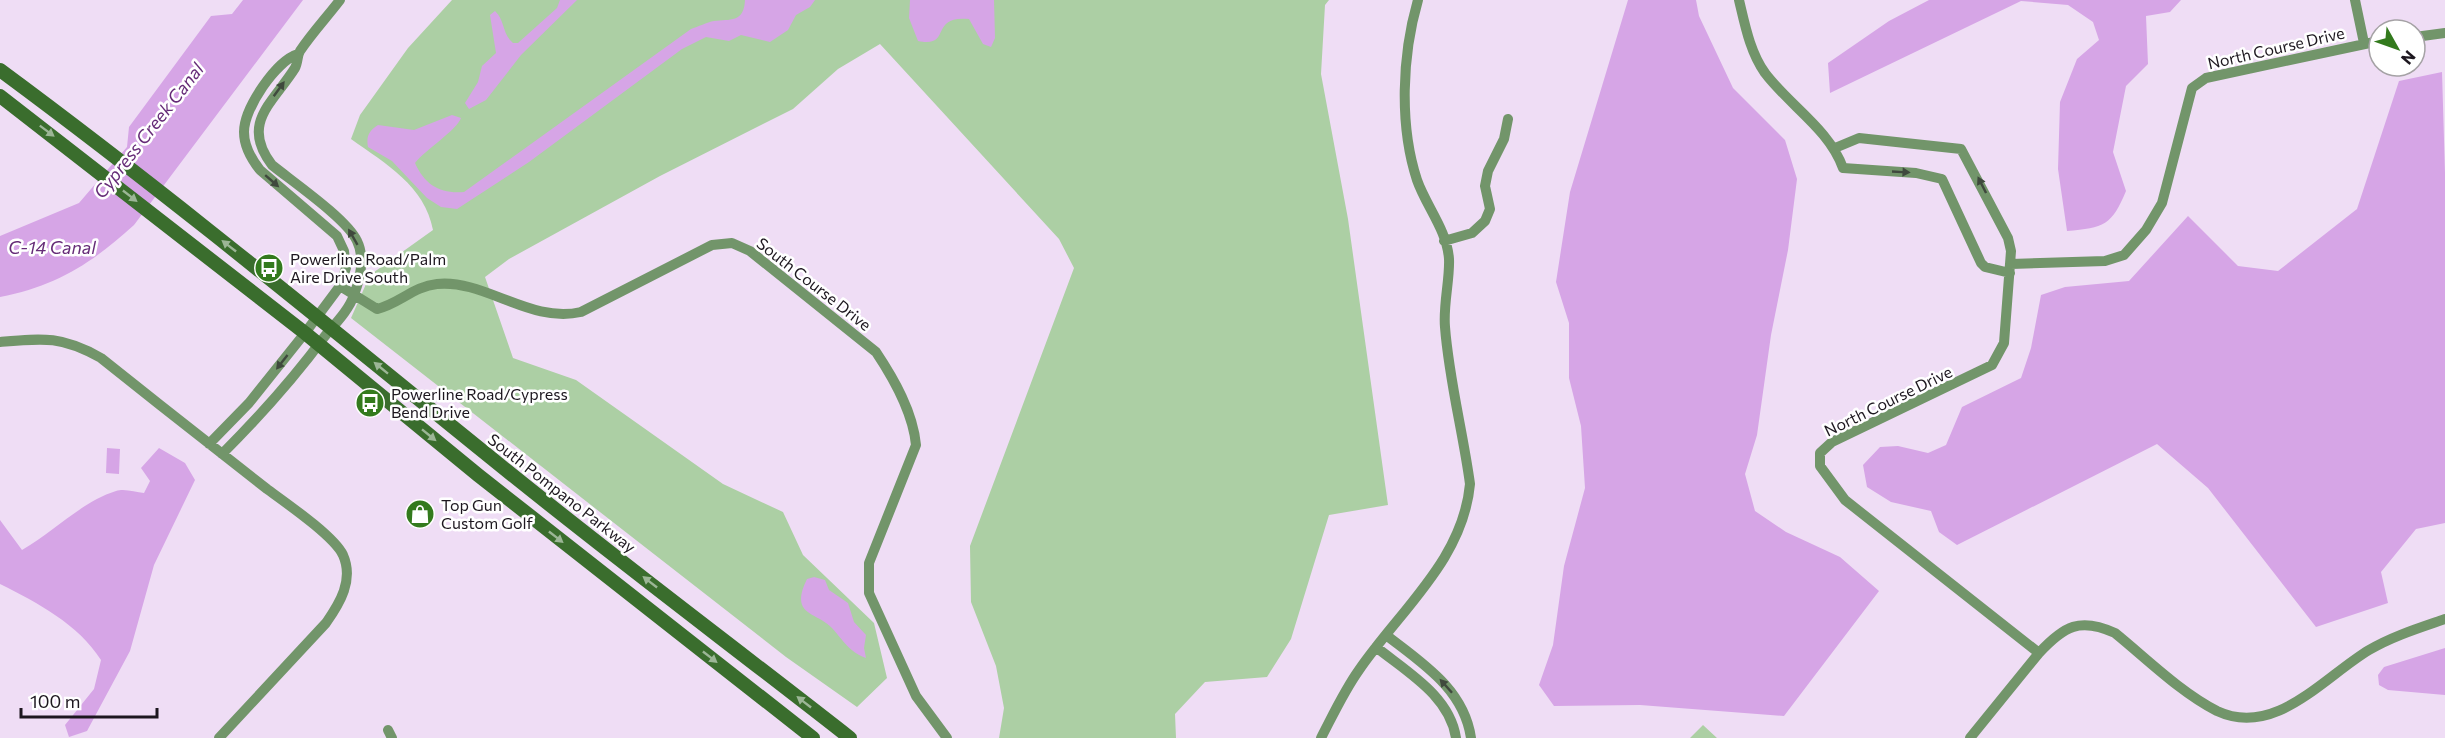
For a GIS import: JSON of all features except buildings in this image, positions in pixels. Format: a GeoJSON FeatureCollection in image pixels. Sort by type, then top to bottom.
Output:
{"type":"FeatureCollection","features":[{"type":"Feature","properties":{"kind":"main road","name":"South Pompano Parkway"},"geometry":{"type":"LineString","coordinates":[[0,70],[116,156],[551,505],[850,738]]}},
{"type":"Feature","properties":{"kind":"main road"},"geometry":{"type":"LineString","coordinates":[[0,96],[319,344],[537,522],[813,738]]}},
{"type":"Feature","properties":{"kind":"street"},"geometry":{"type":"LineString","coordinates":[[222,454],[262,414],[332,328],[354,297],[361,271],[361,255],[357,241],[347,227],[272,165],[262,152],[258,138],[258,127],[264,110],[296,66],[298,54],[340,0]]}},
{"type":"Feature","properties":{"kind":"street"},"geometry":{"type":"LineString","coordinates":[[1321,738],[1358,671],[1452,548],[1468,501],[1469,476],[1445,327],[1449,259],[1437,220],[1416,177],[1407,125],[1406,73],[1411,24],[1418,0]]}},
{"type":"Feature","properties":{"kind":"street"},"geometry":{"type":"LineString","coordinates":[[2355,0],[2364,43]]}},
{"type":"Feature","properties":{"kind":"street","name":"North Course Drive"},"geometry":{"type":"LineString","coordinates":[[1741,1],[1750,43],[1765,73],[1835,148],[1843,168],[1916,173],[1942,179],[1981,263],[1985,267],[2010,268],[2105,261],[2124,255],[2146,230],[2162,203],[2192,88],[2206,78],[2367,43]]}},
{"type":"Feature","properties":{"kind":"street"},"geometry":{"type":"LineString","coordinates":[[2427,35],[2445,33]]}},
{"type":"Feature","properties":{"kind":"street"},"geometry":{"type":"LineString","coordinates":[[209,444],[249,403],[305,333],[340,286],[346,268],[344,251],[336,236],[260,170],[250,157],[244,133],[248,114],[257,96],[288,57],[298,54]]}},
{"type":"Feature","properties":{"kind":"street"},"geometry":{"type":"LineString","coordinates":[[1444,241],[1472,233],[1485,221],[1490,209],[1485,186],[1488,171],[1504,139],[1508,119]]}},
{"type":"Feature","properties":{"kind":"street","name":"North Course Drive"},"geometry":{"type":"LineString","coordinates":[[1835,148],[1859,138],[1961,149],[2008,238],[2010,268],[2004,343],[1992,365],[1832,442],[1820,453],[1820,466],[1845,500],[2039,653]]}},
{"type":"Feature","properties":{"kind":"street","name":"South Course Drive"},"geometry":{"type":"LineString","coordinates":[[340,286],[354,297],[378,309],[389,306],[417,289],[437,284],[465,287],[563,316],[581,312],[712,245],[732,243],[750,251],[876,352],[889,371],[914,426],[916,445],[869,562],[867,578],[870,593],[916,696],[947,738]]}},
{"type":"Feature","properties":{"kind":"street"},"geometry":{"type":"LineString","coordinates":[[0,342],[48,338],[77,345],[101,358],[338,546],[346,563],[346,585],[341,602],[326,622],[219,738]]}},
{"type":"Feature","properties":{"kind":"street"},"geometry":{"type":"LineString","coordinates":[[537,522],[551,505]]}},
{"type":"Feature","properties":{"kind":"street"},"geometry":{"type":"LineString","coordinates":[[1970,738],[2058,632],[2079,624],[2103,627],[2115,633],[2218,711],[2246,720],[2274,714],[2298,704],[2366,652],[2390,638],[2445,619]]}},
{"type":"Feature","properties":{"kind":"street"},"geometry":{"type":"LineString","coordinates":[[1386,635],[1434,673],[1454,695],[1465,714],[1471,738]]}},
{"type":"Feature","properties":{"kind":"street"},"geometry":{"type":"LineString","coordinates":[[1376,647],[1424,685],[1443,704],[1454,723],[1456,738]]}},
{"type":"Feature","properties":{"kind":"green space"},"geometry":{"type":"Polygon","coordinates":[[[452,0],[1329,0],[1325,5],[1321,74],[1348,219],[1388,505],[1329,515],[1291,639],[1267,677],[1205,682],[1175,714],[1176,738],[999,738],[1004,708],[996,666],[971,602],[970,546],[1074,268],[1059,239],[880,44],[838,69],[793,109],[660,176],[509,259],[485,277],[513,358],[576,380],[723,484],[783,512],[803,555],[874,623],[887,678],[857,707],[786,657],[351,318],[370,275],[433,230],[429,214],[413,188],[390,167],[351,139],[360,115],[408,48],[452,0]]]}},
{"type":"Feature","properties":{"kind":"green space"},"geometry":{"type":"Polygon","coordinates":[[[1703,725],[1717,738],[1690,738],[1703,725]]]}},
{"type":"Feature","properties":{"kind":"water","name":"C-14 Canal"},"geometry":{"type":"Polygon","coordinates":[[[243,0],[303,0],[134,225],[103,251],[73,271],[39,286],[0,297],[0,236],[79,203],[127,147],[129,127],[211,16],[232,14],[243,0]]]}},
{"type":"Feature","properties":{"kind":"water"},"geometry":{"type":"Polygon","coordinates":[[[560,0],[577,0],[521,55],[486,100],[469,109],[465,103],[478,82],[482,66],[496,53],[490,15],[495,11],[509,39],[513,43],[518,43],[557,8],[560,0]]]}},
{"type":"Feature","properties":{"kind":"water"},"geometry":{"type":"Polygon","coordinates":[[[745,0],[815,0],[810,7],[796,15],[788,30],[770,42],[741,35],[729,41],[706,37],[682,49],[529,162],[457,209],[441,207],[427,198],[392,161],[368,147],[369,134],[378,125],[414,130],[452,115],[461,118],[454,128],[415,163],[419,171],[434,186],[441,190],[464,192],[691,29],[739,16],[745,0]]]}},
{"type":"Feature","properties":{"kind":"water"},"geometry":{"type":"Polygon","coordinates":[[[910,0],[994,0],[995,38],[991,47],[983,44],[969,19],[956,19],[949,22],[935,40],[918,41],[909,18],[910,0]]]}},
{"type":"Feature","properties":{"kind":"water"},"geometry":{"type":"Polygon","coordinates":[[[1628,0],[1696,0],[1699,16],[1733,88],[1785,140],[1797,179],[1788,250],[1771,335],[1757,435],[1745,474],[1755,511],[1786,532],[1840,557],[1879,591],[1784,716],[1640,705],[1554,706],[1539,685],[1553,645],[1564,566],[1585,488],[1581,426],[1569,378],[1569,323],[1556,282],[1570,192],[1628,0]]]}},
{"type":"Feature","properties":{"kind":"water"},"geometry":{"type":"Polygon","coordinates":[[[1929,0],[2181,0],[2170,12],[2146,16],[2148,64],[2126,86],[2113,152],[2126,191],[2116,211],[2105,223],[2090,228],[2067,231],[2058,169],[2060,102],[2077,59],[2099,40],[2093,22],[2068,5],[2021,1],[1830,93],[1828,63],[1889,21],[1929,0]]]}},
{"type":"Feature","properties":{"kind":"water"},"geometry":{"type":"Polygon","coordinates":[[[2442,72],[2445,173],[2445,523],[2416,529],[2381,572],[2388,603],[2316,627],[2208,488],[2157,444],[1957,545],[1939,532],[1931,511],[1891,502],[1867,487],[1863,465],[1880,447],[1898,446],[1928,453],[1946,445],[1962,407],[2021,378],[2031,348],[2041,295],[2065,287],[2129,281],[2188,216],[2238,266],[2278,271],[2357,209],[2399,81],[2427,78],[2427,75],[2442,72]]]}},
{"type":"Feature","properties":{"kind":"water"},"geometry":{"type":"Polygon","coordinates":[[[107,448],[120,449],[119,474],[106,473],[107,448]]]}},
{"type":"Feature","properties":{"kind":"water"},"geometry":{"type":"Polygon","coordinates":[[[159,448],[185,463],[195,480],[154,565],[130,651],[87,731],[69,737],[65,725],[94,689],[101,660],[92,647],[69,625],[43,607],[0,584],[0,520],[22,550],[103,496],[122,490],[144,493],[150,481],[141,468],[159,448]]]}},
{"type":"Feature","properties":{"kind":"water"},"geometry":{"type":"Polygon","coordinates":[[[814,577],[825,580],[829,590],[848,603],[854,622],[866,635],[864,648],[866,658],[851,649],[832,628],[803,606],[802,591],[807,579],[814,577]]]}},
{"type":"Feature","properties":{"kind":"water"},"geometry":{"type":"Polygon","coordinates":[[[2445,648],[2445,695],[2388,690],[2379,685],[2378,675],[2384,667],[2445,648]]]}},
{"type":"Feature","properties":{"kind":"place","name":"Powerline Road/Palm Aire Drive South"},"geometry":{"type":"Point","coordinates":[269,268]}},
{"type":"Feature","properties":{"kind":"place","name":"Powerline Road/Cypress Bend Drive"},"geometry":{"type":"Point","coordinates":[370,403]}},
{"type":"Feature","properties":{"kind":"place","name":"Top Gun Custom Golf"},"geometry":{"type":"Point","coordinates":[420,514]}},
{"type":"Feature","properties":{"kind":"water label","name":"Cypress Creek Canal"},"geometry":{"type":"Point","coordinates":[149,131]}}]}
